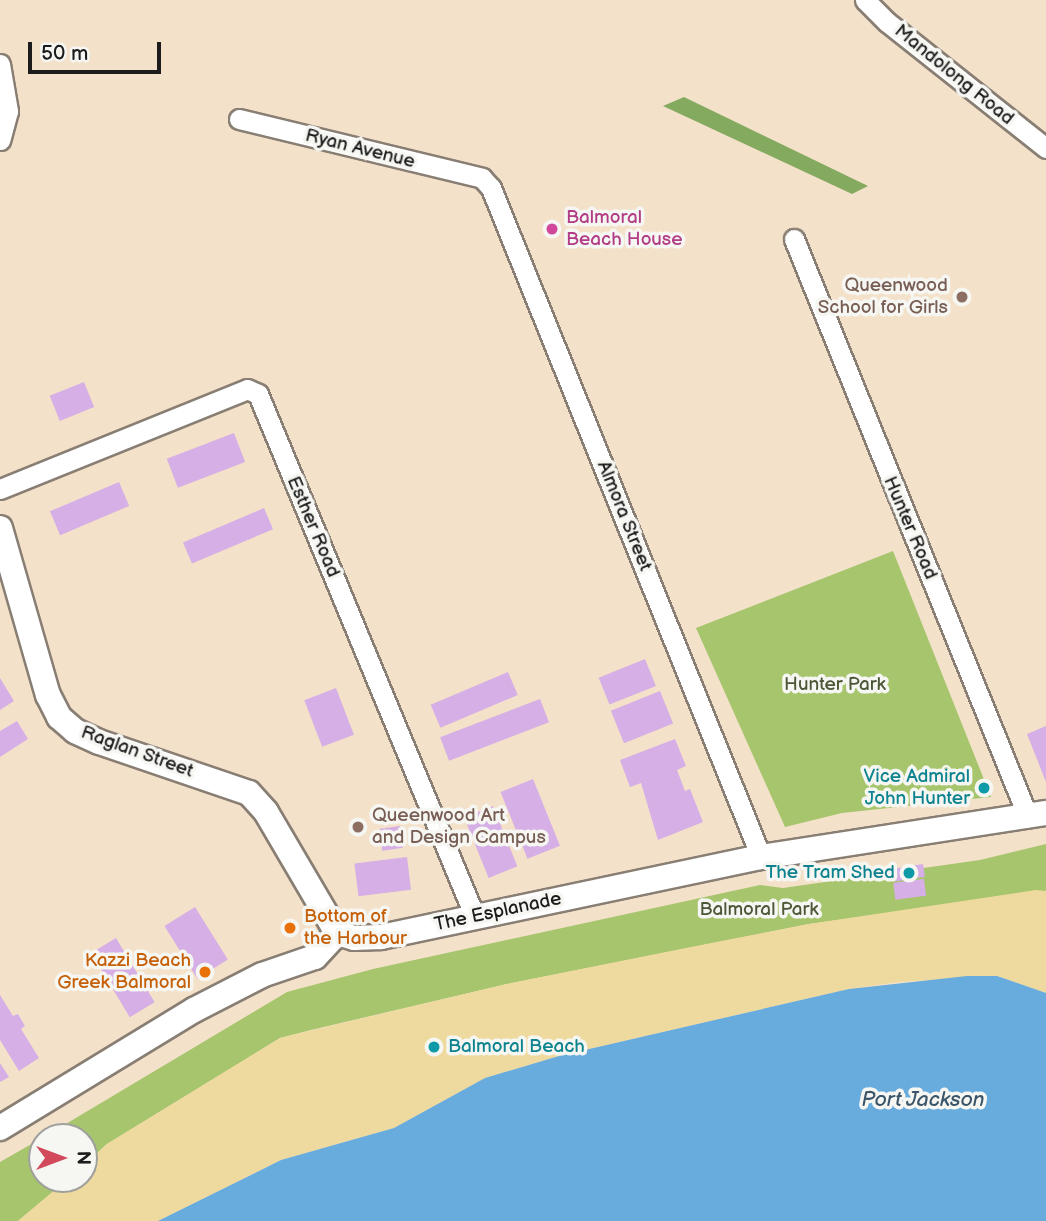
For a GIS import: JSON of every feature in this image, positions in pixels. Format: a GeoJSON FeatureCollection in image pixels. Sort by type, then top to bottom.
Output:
{"type":"FeatureCollection","features":[{"type":"Feature","properties":{"kind":"street","name":"Mandolong Road"},"geometry":{"type":"LineString","coordinates":[[865,0],[887,22],[1046,148]]}},
{"type":"Feature","properties":{"kind":"street"},"geometry":{"type":"LineString","coordinates":[[0,64],[8,111],[0,140]]}},
{"type":"Feature","properties":{"kind":"street","name":"Ryan Avenue"},"geometry":{"type":"LineString","coordinates":[[239,119],[482,178]]}},
{"type":"Feature","properties":{"kind":"street","name":"Almora Street"},"geometry":{"type":"LineString","coordinates":[[482,178],[491,188],[502,212],[761,857]]}},
{"type":"Feature","properties":{"kind":"street","name":"Hunter Road"},"geometry":{"type":"LineString","coordinates":[[794,239],[910,532],[1037,815]]}},
{"type":"Feature","properties":{"kind":"street","name":"Esther Road"},"geometry":{"type":"LineString","coordinates":[[0,489],[247,389],[258,394],[475,917]]}},
{"type":"Feature","properties":{"kind":"street","name":"Raglan Street"},"geometry":{"type":"LineString","coordinates":[[0,528],[48,695],[59,717],[75,731],[99,742],[249,793],[266,812],[337,933]]}},
{"type":"Feature","properties":{"kind":"street","name":"The Esplanade"},"geometry":{"type":"LineString","coordinates":[[337,933],[354,938],[381,937],[761,857],[1037,815]]}},
{"type":"Feature","properties":{"kind":"street"},"geometry":{"type":"LineString","coordinates":[[0,1128],[194,1010],[262,975],[315,957],[337,933]]}},
{"type":"Feature","properties":{"kind":"green space"},"geometry":{"type":"Polygon","coordinates":[[[684,97],[868,186],[852,194],[663,106],[684,97]]]}},
{"type":"Feature","properties":{"kind":"green space","name":"Hunter Park"},"geometry":{"type":"Polygon","coordinates":[[[893,551],[991,797],[842,813],[785,827],[696,628],[893,551]]]}},
{"type":"Feature","properties":{"kind":"green space","name":"Balmoral Park"},"geometry":{"type":"Polygon","coordinates":[[[1046,844],[1046,891],[809,924],[507,984],[280,1038],[107,1144],[98,1152],[98,1123],[67,1123],[287,992],[373,969],[760,885],[783,888],[980,860],[1046,844]]]}},
{"type":"Feature","properties":{"kind":"green space"},"geometry":{"type":"Polygon","coordinates":[[[28,1146],[28,1193],[51,1193],[18,1221],[0,1221],[0,1162],[28,1146]]]}},
{"type":"Feature","properties":{"kind":"sand","name":"Balmoral Beach"},"geometry":{"type":"Polygon","coordinates":[[[1036,890],[1046,891],[1046,993],[997,976],[898,982],[849,989],[559,1056],[485,1078],[394,1128],[281,1160],[158,1221],[18,1221],[51,1193],[98,1193],[98,1152],[107,1144],[280,1038],[507,984],[809,924],[1036,890]]]}},
{"type":"Feature","properties":{"kind":"water","name":"Port Jackson"},"geometry":{"type":"Polygon","coordinates":[[[967,976],[997,976],[1046,993],[1046,1221],[158,1221],[281,1160],[394,1128],[485,1078],[559,1056],[849,989],[967,976]]]}},
{"type":"Feature","properties":{"kind":"building"},"geometry":{"type":"Polygon","coordinates":[[[84,382],[94,407],[60,421],[50,396],[84,382]]]}},
{"type":"Feature","properties":{"kind":"building"},"geometry":{"type":"Polygon","coordinates":[[[234,433],[245,462],[178,488],[167,459],[234,433]]]}},
{"type":"Feature","properties":{"kind":"building"},"geometry":{"type":"Polygon","coordinates":[[[119,482],[129,506],[60,535],[50,511],[119,482]]]}},
{"type":"Feature","properties":{"kind":"building"},"geometry":{"type":"Polygon","coordinates":[[[264,508],[273,529],[192,564],[183,542],[264,508]]]}},
{"type":"Feature","properties":{"kind":"building"},"geometry":{"type":"Polygon","coordinates":[[[645,659],[656,686],[610,705],[599,678],[645,659]]]}},
{"type":"Feature","properties":{"kind":"building"},"geometry":{"type":"Polygon","coordinates":[[[508,672],[518,695],[440,728],[431,705],[508,672]]]}},
{"type":"Feature","properties":{"kind":"building"},"geometry":{"type":"Polygon","coordinates":[[[0,678],[14,701],[0,710],[0,678]]]}},
{"type":"Feature","properties":{"kind":"building"},"geometry":{"type":"Polygon","coordinates":[[[336,688],[354,735],[322,747],[304,700],[336,688]]]}},
{"type":"Feature","properties":{"kind":"building"},"geometry":{"type":"Polygon","coordinates":[[[660,691],[673,723],[624,743],[611,711],[660,691]]]}},
{"type":"Feature","properties":{"kind":"building"},"geometry":{"type":"Polygon","coordinates":[[[540,699],[549,722],[449,761],[440,737],[540,699]]]}},
{"type":"Feature","properties":{"kind":"building"},"geometry":{"type":"Polygon","coordinates":[[[17,721],[28,739],[0,757],[0,731],[17,721]]]}},
{"type":"Feature","properties":{"kind":"building"},"geometry":{"type":"Polygon","coordinates":[[[1046,726],[1046,782],[1027,734],[1046,726]]]}},
{"type":"Feature","properties":{"kind":"building"},"geometry":{"type":"Polygon","coordinates":[[[675,739],[686,766],[677,770],[685,791],[690,789],[703,822],[658,840],[641,783],[630,787],[620,760],[675,739]]]}},
{"type":"Feature","properties":{"kind":"building"},"geometry":{"type":"Polygon","coordinates":[[[533,779],[560,846],[528,859],[501,792],[533,779]]]}},
{"type":"Feature","properties":{"kind":"building"},"geometry":{"type":"Polygon","coordinates":[[[493,806],[517,866],[489,878],[464,818],[493,806]]]}},
{"type":"Feature","properties":{"kind":"building"},"geometry":{"type":"Polygon","coordinates":[[[400,826],[403,848],[382,851],[379,829],[400,826]]]}},
{"type":"Feature","properties":{"kind":"building"},"geometry":{"type":"Polygon","coordinates":[[[407,857],[411,890],[358,896],[354,863],[407,857]]]}},
{"type":"Feature","properties":{"kind":"building","name":"The Tram Shed"},"geometry":{"type":"Polygon","coordinates":[[[923,864],[925,877],[895,882],[893,869],[923,864]]]}},
{"type":"Feature","properties":{"kind":"building"},"geometry":{"type":"Polygon","coordinates":[[[924,879],[926,896],[895,900],[893,883],[924,879]]]}},
{"type":"Feature","properties":{"kind":"building"},"geometry":{"type":"Polygon","coordinates":[[[195,907],[228,960],[197,979],[164,926],[195,907]]]}},
{"type":"Feature","properties":{"kind":"building"},"geometry":{"type":"Polygon","coordinates":[[[116,938],[155,1002],[130,1017],[91,953],[116,938]]]}},
{"type":"Feature","properties":{"kind":"building"},"geometry":{"type":"Polygon","coordinates":[[[0,995],[13,1016],[18,1014],[25,1026],[21,1029],[39,1058],[19,1071],[0,1040],[0,995]]]}},
{"type":"Feature","properties":{"kind":"building"},"geometry":{"type":"Polygon","coordinates":[[[0,1063],[9,1077],[0,1082],[0,1063]]]}},
{"type":"Feature","properties":{"kind":"place","name":"Balmoral Beach House"},"geometry":{"type":"Point","coordinates":[552,229]}},
{"type":"Feature","properties":{"kind":"place","name":"Queenwood School for Girls"},"geometry":{"type":"Point","coordinates":[962,297]}},
{"type":"Feature","properties":{"kind":"place","name":"Vice Admiral John Hunter"},"geometry":{"type":"Point","coordinates":[984,788]}},
{"type":"Feature","properties":{"kind":"place","name":"Queenwood Art and Design Campus"},"geometry":{"type":"Point","coordinates":[358,827]}},
{"type":"Feature","properties":{"kind":"place","name":"The Tram Shed"},"geometry":{"type":"Point","coordinates":[909,873]}},
{"type":"Feature","properties":{"kind":"place","name":"Bottom of the Harbour"},"geometry":{"type":"Point","coordinates":[290,928]}},
{"type":"Feature","properties":{"kind":"place","name":"Kazzi Beach Greek Balmoral"},"geometry":{"type":"Point","coordinates":[205,972]}},
{"type":"Feature","properties":{"kind":"place","name":"Balmoral Beach"},"geometry":{"type":"Point","coordinates":[434,1047]}}]}
